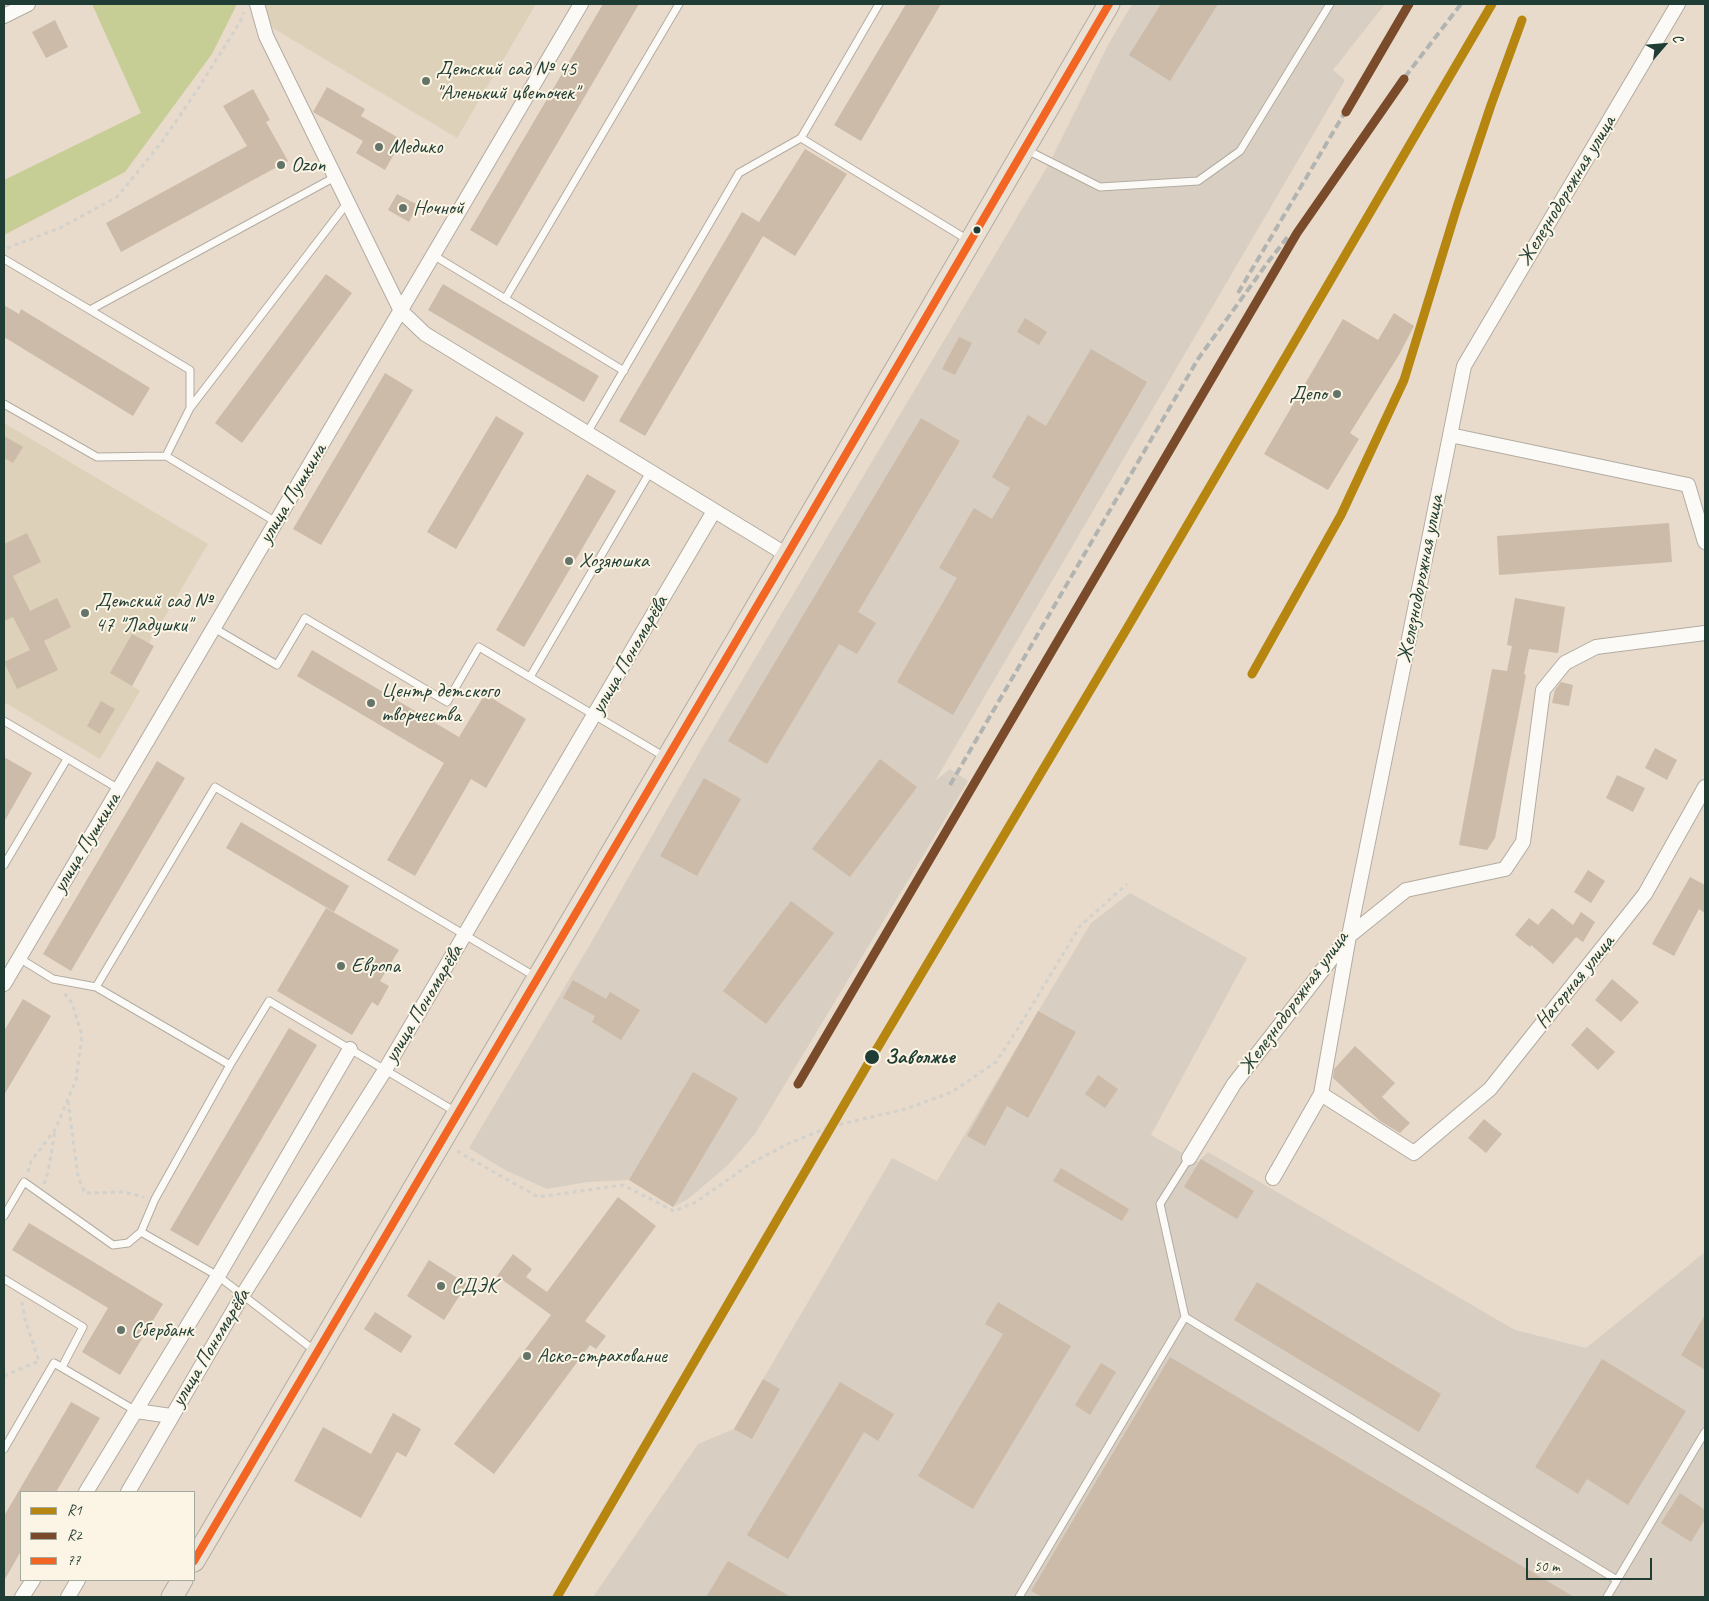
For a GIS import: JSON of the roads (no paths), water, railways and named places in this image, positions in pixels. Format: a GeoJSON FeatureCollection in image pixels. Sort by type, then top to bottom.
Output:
{"type":"FeatureCollection","features":[{"type":"Feature","properties":{"kind":"main road"},"geometry":{"type":"LineString","coordinates":[[195,1559],[459,1114],[1109,4]]}},
{"type":"Feature","properties":{"kind":"main road"},"geometry":{"type":"LineString","coordinates":[[172,1597],[181,1581]]}},
{"type":"Feature","properties":{"kind":"street"},"geometry":{"type":"LineString","coordinates":[[4,16],[28,4]]}},
{"type":"Feature","properties":{"kind":"street"},"geometry":{"type":"LineString","coordinates":[[257,4],[266,36],[401,310],[425,334],[787,555]]}},
{"type":"Feature","properties":{"kind":"street","name":"улица Пушкина"},"geometry":{"type":"LineString","coordinates":[[4,984],[13,964],[214,628],[581,4]]}},
{"type":"Feature","properties":{"kind":"street","name":"Железнодорожная улица"},"geometry":{"type":"LineString","coordinates":[[1189,1158],[1234,1084],[1349,936],[1464,366],[1678,4]]}},
{"type":"Feature","properties":{"kind":"street"},"geometry":{"type":"LineString","coordinates":[[1450,435],[1688,485],[1705,542]]}},
{"type":"Feature","properties":{"kind":"street","name":"улица Пономарёва"},"geometry":{"type":"LineString","coordinates":[[129,1491],[242,1296],[385,1070],[714,511]]}},
{"type":"Feature","properties":{"kind":"street"},"geometry":{"type":"LineString","coordinates":[[1273,1178],[1321,1094],[1349,936],[1406,890],[1505,869],[1523,842],[1543,690],[1566,663],[1596,647],[1705,633]]}},
{"type":"Feature","properties":{"kind":"street","name":"Нагорная улица"},"geometry":{"type":"LineString","coordinates":[[1321,1094],[1414,1153],[1490,1089],[1540,1027],[1645,894],[1705,787]]}},
{"type":"Feature","properties":{"kind":"street","name":"улица Пономарёва"},"geometry":{"type":"LineString","coordinates":[[87,1491],[218,1276],[350,1049]]}},
{"type":"Feature","properties":{"kind":"street"},"geometry":{"type":"LineString","coordinates":[[136,1411],[171,1416]]}},
{"type":"Feature","properties":{"kind":"street"},"geometry":{"type":"LineString","coordinates":[[22,1597],[32,1581]]}},
{"type":"Feature","properties":{"kind":"street"},"geometry":{"type":"LineString","coordinates":[[68,1597],[77,1581]]}},
{"type":"Feature","properties":{"kind":"lane"},"geometry":{"type":"LineString","coordinates":[[505,299],[679,4]]}},
{"type":"Feature","properties":{"kind":"lane"},"geometry":{"type":"LineString","coordinates":[[587,434],[739,173],[801,138],[879,4]]}},
{"type":"Feature","properties":{"kind":"lane"},"geometry":{"type":"LineString","coordinates":[[1025,148],[1100,187],[1198,181],[1240,151],[1330,4]]}},
{"type":"Feature","properties":{"kind":"lane"},"geometry":{"type":"LineString","coordinates":[[801,138],[971,241]]}},
{"type":"Feature","properties":{"kind":"lane"},"geometry":{"type":"LineString","coordinates":[[90,310],[336,177]]}},
{"type":"Feature","properties":{"kind":"lane"},"geometry":{"type":"LineString","coordinates":[[166,456],[190,408],[348,202]]}},
{"type":"Feature","properties":{"kind":"lane"},"geometry":{"type":"LineString","coordinates":[[434,255],[624,371]]}},
{"type":"Feature","properties":{"kind":"lane"},"geometry":{"type":"LineString","coordinates":[[4,259],[190,370],[190,408]]}},
{"type":"Feature","properties":{"kind":"lane"},"geometry":{"type":"LineString","coordinates":[[4,404],[97,457],[166,456],[276,522]]}},
{"type":"Feature","properties":{"kind":"lane"},"geometry":{"type":"LineString","coordinates":[[530,677],[650,472]]}},
{"type":"Feature","properties":{"kind":"lane"},"geometry":{"type":"LineString","coordinates":[[214,628],[277,665],[305,618],[447,702],[479,647],[668,758]]}},
{"type":"Feature","properties":{"kind":"lane"},"geometry":{"type":"LineString","coordinates":[[4,723],[118,789]]}},
{"type":"Feature","properties":{"kind":"lane"},"geometry":{"type":"LineString","coordinates":[[4,865],[67,759]]}},
{"type":"Feature","properties":{"kind":"lane"},"geometry":{"type":"LineString","coordinates":[[96,987],[215,787],[538,978]]}},
{"type":"Feature","properties":{"kind":"lane"},"geometry":{"type":"LineString","coordinates":[[13,964],[53,979],[96,987],[230,1065]]}},
{"type":"Feature","properties":{"kind":"lane"},"geometry":{"type":"LineString","coordinates":[[4,1216],[24,1182],[113,1245],[128,1242],[141,1232],[155,1199],[230,1065],[269,1002],[459,1114]]}},
{"type":"Feature","properties":{"kind":"lane"},"geometry":{"type":"LineString","coordinates":[[1019,1597],[1184,1317],[1160,1204],[1189,1158]]}},
{"type":"Feature","properties":{"kind":"lane"},"geometry":{"type":"LineString","coordinates":[[141,1232],[218,1276],[317,1353]]}},
{"type":"Feature","properties":{"kind":"lane"},"geometry":{"type":"LineString","coordinates":[[4,1279],[83,1327],[62,1368]]}},
{"type":"Feature","properties":{"kind":"lane"},"geometry":{"type":"LineString","coordinates":[[1184,1317],[1617,1580]]}},
{"type":"Feature","properties":{"kind":"lane"},"geometry":{"type":"LineString","coordinates":[[4,1449],[54,1363],[136,1411]]}},
{"type":"Feature","properties":{"kind":"lane"},"geometry":{"type":"LineString","coordinates":[[1607,1597],[1705,1432]]}},
{"type":"Feature","properties":{"kind":"railway"},"geometry":{"type":"LineString","coordinates":[[1238,293],[1409,4]]}},
{"type":"Feature","properties":{"kind":"railway"},"geometry":{"type":"LineString","coordinates":[[798,1084],[1297,233],[1408,73],[1461,4]]}},
{"type":"Feature","properties":{"kind":"railway"},"geometry":{"type":"LineString","coordinates":[[1252,674],[1341,515],[1404,380],[1457,207],[1522,20]]}},
{"type":"Feature","properties":{"kind":"railway"},"geometry":{"type":"LineString","coordinates":[[950,785],[1198,359],[1290,234]]}},
{"type":"Feature","properties":{"kind":"place","name":"Детский сад № 45 \"Аленький цветочек\""},"geometry":{"type":"Point","coordinates":[426,81]}},
{"type":"Feature","properties":{"kind":"place","name":"Медико"},"geometry":{"type":"Point","coordinates":[379,147]}},
{"type":"Feature","properties":{"kind":"place","name":"Ozon"},"geometry":{"type":"Point","coordinates":[281,165]}},
{"type":"Feature","properties":{"kind":"place","name":"Ночной"},"geometry":{"type":"Point","coordinates":[403,208]}},
{"type":"Feature","properties":{"kind":"place","name":"Депо"},"geometry":{"type":"Point","coordinates":[1337,394]}},
{"type":"Feature","properties":{"kind":"place","name":"Хозяюшка"},"geometry":{"type":"Point","coordinates":[569,561]}},
{"type":"Feature","properties":{"kind":"place","name":"Детский сад № 47 \"Ладушки\""},"geometry":{"type":"Point","coordinates":[85,613]}},
{"type":"Feature","properties":{"kind":"place","name":"Центр детского творчества"},"geometry":{"type":"Point","coordinates":[371,703]}},
{"type":"Feature","properties":{"kind":"place","name":"Европа"},"geometry":{"type":"Point","coordinates":[341,966]}},
{"type":"Feature","properties":{"kind":"place","name":"Заволжье"},"geometry":{"type":"Point","coordinates":[872,1057]}},
{"type":"Feature","properties":{"kind":"place","name":"СДЭК"},"geometry":{"type":"Point","coordinates":[441,1286]}},
{"type":"Feature","properties":{"kind":"place","name":"Сбербанк"},"geometry":{"type":"Point","coordinates":[121,1330]}},
{"type":"Feature","properties":{"kind":"place","name":"Аско-страхование"},"geometry":{"type":"Point","coordinates":[527,1356]}}]}
